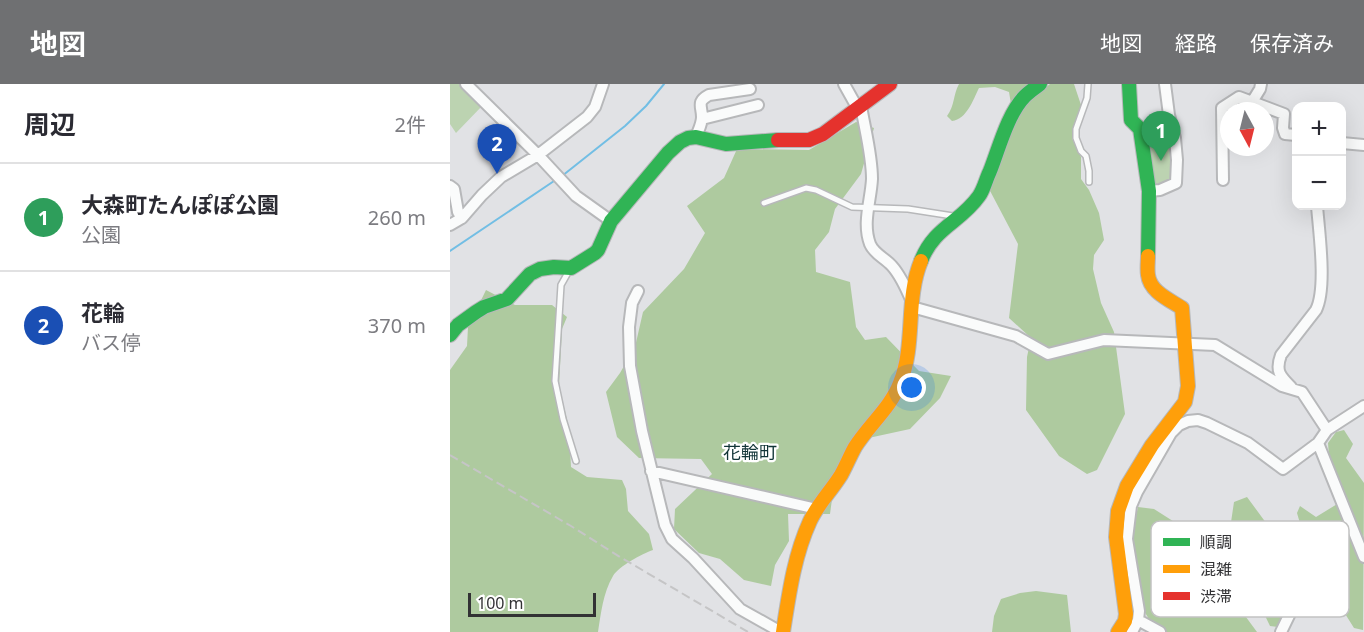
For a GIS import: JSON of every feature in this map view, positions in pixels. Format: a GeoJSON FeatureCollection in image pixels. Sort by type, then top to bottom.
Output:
{"type":"FeatureCollection","features":[{"type":"Feature","properties":{"kind":"street"},"geometry":{"type":"LineString","coordinates":[[450,225],[462,218],[501,177],[538,155],[592,111],[603,84]]}},
{"type":"Feature","properties":{"kind":"street"},"geometry":{"type":"LineString","coordinates":[[844,84],[860,108],[872,180],[867,233],[870,245],[893,266],[903,282],[912,305]]}},
{"type":"Feature","properties":{"kind":"street"},"geometry":{"type":"LineString","coordinates":[[452,327],[484,307],[507,299],[530,274],[540,268],[571,268],[598,250],[611,220],[680,142],[696,137],[726,144],[771,140],[809,140],[834,127],[890,84]]}},
{"type":"Feature","properties":{"kind":"street"},"geometry":{"type":"LineString","coordinates":[[638,291],[632,303],[629,327],[630,366],[642,432],[665,525],[672,539],[693,558],[740,609],[782,632],[792,575],[817,508],[839,478],[860,440],[894,396],[900,384],[907,362],[912,305],[919,268],[926,249],[980,195],[1017,107],[1025,96],[1040,84]]}},
{"type":"Feature","properties":{"kind":"street"},"geometry":{"type":"LineString","coordinates":[[1129,84],[1131,120],[1140,129],[1149,191],[1149,283],[1152,288],[1182,308],[1188,386],[1185,402],[1168,430],[1131,506],[1128,539],[1139,611],[1138,620],[1132,632]]}},
{"type":"Feature","properties":{"kind":"street"},"geometry":{"type":"LineString","coordinates":[[1149,191],[1160,190],[1176,183],[1175,138],[1165,84]]}},
{"type":"Feature","properties":{"kind":"street"},"geometry":{"type":"LineString","coordinates":[[1231,102],[1239,97],[1252,102],[1261,84]]}},
{"type":"Feature","properties":{"kind":"street"},"geometry":{"type":"LineString","coordinates":[[471,85],[576,196],[611,220]]}},
{"type":"Feature","properties":{"kind":"street"},"geometry":{"type":"LineString","coordinates":[[696,137],[702,119],[700,107],[703,98],[709,95],[750,89]]}},
{"type":"Feature","properties":{"kind":"street"},"geometry":{"type":"LineString","coordinates":[[702,119],[759,105]]}},
{"type":"Feature","properties":{"kind":"street"},"geometry":{"type":"LineString","coordinates":[[1274,110],[1284,114],[1285,134],[1292,135]]}},
{"type":"Feature","properties":{"kind":"street"},"geometry":{"type":"LineString","coordinates":[[1346,143],[1364,145]]}},
{"type":"Feature","properties":{"kind":"street"},"geometry":{"type":"LineString","coordinates":[[1223,156],[1223,180]]}},
{"type":"Feature","properties":{"kind":"street"},"geometry":{"type":"LineString","coordinates":[[450,186],[454,189],[458,212],[462,218]]}},
{"type":"Feature","properties":{"kind":"street"},"geometry":{"type":"LineString","coordinates":[[1294,389],[1281,377],[1278,369],[1281,355],[1320,303],[1322,281],[1317,210]]}},
{"type":"Feature","properties":{"kind":"street"},"geometry":{"type":"LineString","coordinates":[[912,305],[1016,336],[1048,354],[1104,340],[1215,345],[1282,386],[1302,392],[1327,430]]}},
{"type":"Feature","properties":{"kind":"street"},"geometry":{"type":"LineString","coordinates":[[1118,632],[1125,621],[1126,614],[1116,537],[1118,511],[1126,486],[1168,430],[1188,421],[1198,420],[1208,423],[1248,443],[1283,469],[1318,443],[1327,430],[1363,408]]}},
{"type":"Feature","properties":{"kind":"street"},"geometry":{"type":"LineString","coordinates":[[1318,443],[1364,557]]}},
{"type":"Feature","properties":{"kind":"street"},"geometry":{"type":"LineString","coordinates":[[651,471],[817,508]]}},
{"type":"Feature","properties":{"kind":"street"},"geometry":{"type":"LineString","coordinates":[[1281,632],[1288,617]]}},
{"type":"Feature","properties":{"kind":"street"},"geometry":{"type":"LineString","coordinates":[[1138,620],[1160,632]]}},
{"type":"Feature","properties":{"kind":"lane"},"geometry":{"type":"LineString","coordinates":[[1088,84],[1087,98],[1076,129],[1076,138],[1081,151],[1086,156],[1089,182]]}},
{"type":"Feature","properties":{"kind":"lane"},"geometry":{"type":"LineString","coordinates":[[764,203],[806,188],[816,190],[852,207],[908,209],[957,217]]}},
{"type":"Feature","properties":{"kind":"lane"},"geometry":{"type":"LineString","coordinates":[[571,268],[561,285],[555,381],[576,461]]}},
{"type":"Feature","properties":{"kind":"green space"},"geometry":{"type":"Polygon","coordinates":[[[450,84],[461,84],[483,105],[456,133],[450,124],[450,84]]]}},
{"type":"Feature","properties":{"kind":"green space"},"geometry":{"type":"Polygon","coordinates":[[[959,84],[1041,84],[1045,88],[1050,84],[1074,84],[1081,105],[1072,138],[1081,157],[1081,179],[1089,190],[1099,213],[1104,240],[1094,255],[1093,269],[1101,303],[1114,332],[1125,414],[1097,470],[1087,474],[1059,456],[1026,410],[1027,357],[1031,338],[1009,318],[1018,244],[988,187],[1014,122],[1009,92],[995,87],[979,88],[966,113],[952,121],[947,116],[959,84]]]}},
{"type":"Feature","properties":{"kind":"green space"},"geometry":{"type":"Polygon","coordinates":[[[856,122],[874,128],[861,174],[835,209],[829,232],[815,250],[816,272],[850,282],[856,327],[865,340],[886,337],[919,371],[951,376],[940,398],[910,429],[850,442],[833,492],[830,514],[788,514],[789,541],[775,565],[771,586],[744,580],[720,559],[699,553],[674,529],[675,509],[712,474],[701,459],[639,458],[617,437],[606,392],[635,347],[643,312],[684,269],[705,233],[687,206],[724,178],[737,149],[809,150],[856,122]]]}},
{"type":"Feature","properties":{"kind":"green space"},"geometry":{"type":"Polygon","coordinates":[[[1170,131],[1173,182],[1158,188],[1153,185],[1145,139],[1170,131]]]}},
{"type":"Feature","properties":{"kind":"green space"},"geometry":{"type":"Polygon","coordinates":[[[486,290],[515,305],[552,305],[567,317],[562,329],[559,386],[569,428],[571,467],[587,477],[622,480],[626,489],[628,511],[649,534],[653,550],[620,568],[613,576],[603,603],[598,632],[450,632],[450,370],[467,346],[468,327],[486,290]]]}},
{"type":"Feature","properties":{"kind":"green space"},"geometry":{"type":"Polygon","coordinates":[[[1344,430],[1353,444],[1346,458],[1364,483],[1363,630],[1354,628],[1347,617],[1349,617],[1349,521],[1299,521],[1297,513],[1300,506],[1316,517],[1347,498],[1329,456],[1328,443],[1336,432],[1344,430]]]}},
{"type":"Feature","properties":{"kind":"green space"},"geometry":{"type":"Polygon","coordinates":[[[1247,497],[1265,521],[1231,521],[1234,502],[1247,497]]]}},
{"type":"Feature","properties":{"kind":"green space"},"geometry":{"type":"Polygon","coordinates":[[[1138,507],[1154,509],[1173,521],[1151,521],[1151,617],[1246,617],[1257,632],[1167,632],[1150,621],[1143,609],[1135,562],[1133,529],[1138,507]]]}},
{"type":"Feature","properties":{"kind":"green space"},"geometry":{"type":"Polygon","coordinates":[[[1036,591],[1067,595],[1071,632],[992,632],[994,616],[1001,599],[1036,591]]]}},
{"type":"Feature","properties":{"kind":"green space"},"geometry":{"type":"Polygon","coordinates":[[[1266,617],[1284,617],[1278,627],[1270,626],[1266,617]]]}},
{"type":"Feature","properties":{"kind":"waterway"},"geometry":{"type":"LineString","coordinates":[[562,176],[625,126],[664,84]]}},
{"type":"Feature","properties":{"kind":"waterway"},"geometry":{"type":"LineString","coordinates":[[450,251],[557,179]]}},
{"type":"Feature","properties":{"kind":"railway"},"geometry":{"type":"LineString","coordinates":[[450,455],[748,632]]}},
{"type":"Feature","properties":{"kind":"traffic: fast"},"geometry":{"type":"LineString","coordinates":[[921,261],[933,240],[964,213],[979,196],[1004,131],[1014,112],[1025,96],[1040,84]]}},
{"type":"Feature","properties":{"kind":"traffic: fast"},"geometry":{"type":"LineString","coordinates":[[1129,84],[1131,120],[1140,129],[1149,191],[1148,256]]}},
{"type":"Feature","properties":{"kind":"traffic: fast"},"geometry":{"type":"LineString","coordinates":[[450,335],[458,325],[476,312],[507,299],[530,274],[540,269],[571,268],[595,253],[611,221],[668,153],[680,142],[696,137],[726,144],[778,140]]}},
{"type":"Feature","properties":{"kind":"traffic: slow"},"geometry":{"type":"LineString","coordinates":[[1118,632],[1125,621],[1126,614],[1116,537],[1118,511],[1127,486],[1152,445],[1185,402],[1188,386],[1182,308],[1161,295],[1152,286],[1148,275],[1148,256]]}},
{"type":"Feature","properties":{"kind":"traffic: slow"},"geometry":{"type":"LineString","coordinates":[[783,632],[796,561],[810,521],[841,475],[855,447],[891,400],[900,383],[908,353],[913,291],[921,261]]}},
{"type":"Feature","properties":{"kind":"traffic: jam"},"geometry":{"type":"LineString","coordinates":[[778,140],[809,140],[823,134],[890,84]]}},
{"type":"Feature","properties":{"kind":"place","name":"大森町たんぽぽ公園"},"geometry":{"type":"Point","coordinates":[1161,161]}},
{"type":"Feature","properties":{"kind":"place","name":"花輪"},"geometry":{"type":"Point","coordinates":[497,174]}},
{"type":"Feature","properties":{"kind":"district","name":"花輪町"},"geometry":{"type":"Point","coordinates":[750,452]}}]}
